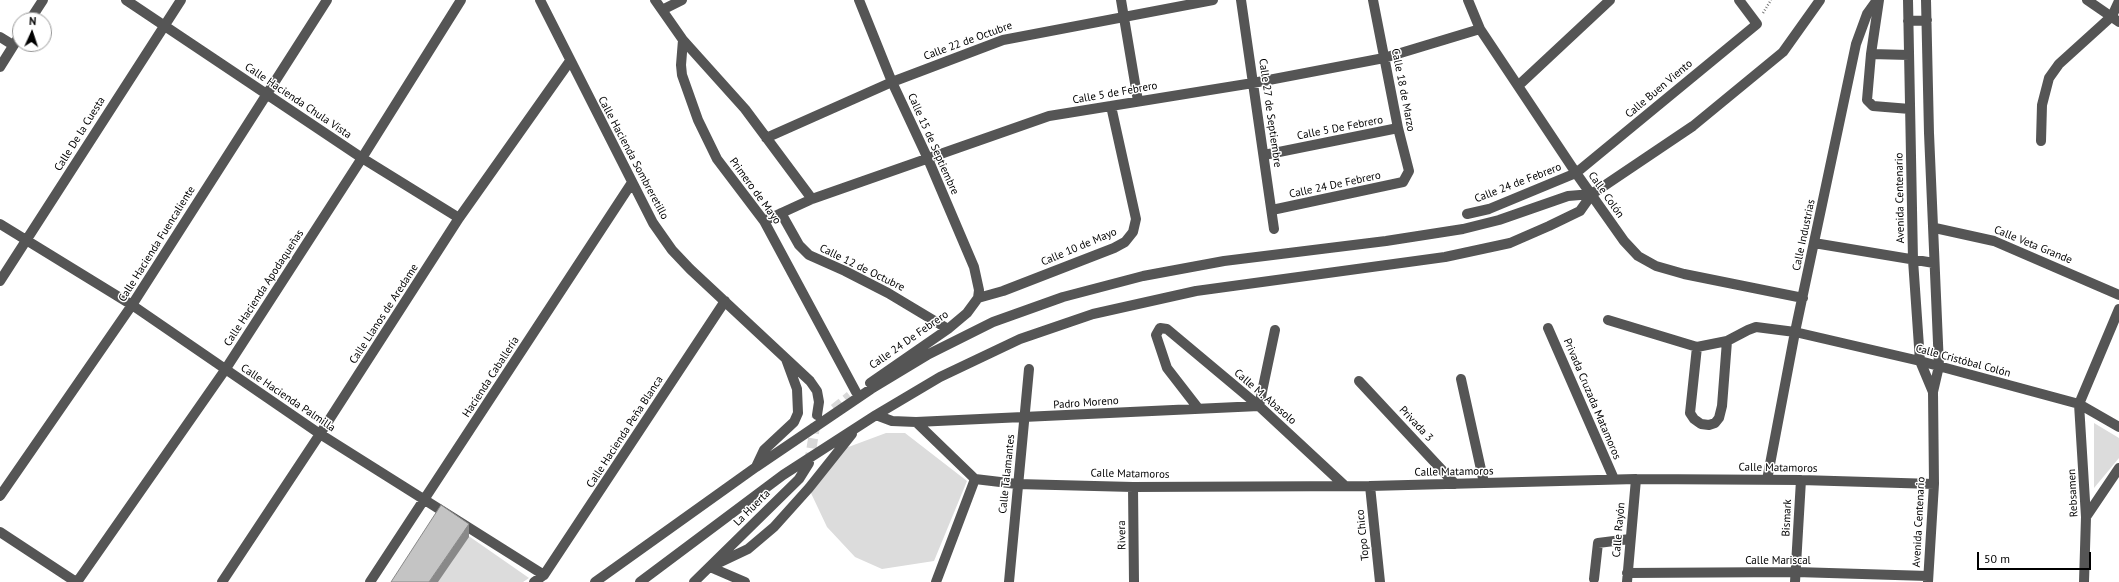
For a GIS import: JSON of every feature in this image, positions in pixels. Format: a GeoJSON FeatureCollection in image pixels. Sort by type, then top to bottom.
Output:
{"type":"FeatureCollection","features":[{"type":"Feature","properties":{"kind":"street"},"geometry":{"type":"LineString","coordinates":[[35,12],[43,0]]}},
{"type":"Feature","properties":{"kind":"street","name":"Calle Hacienda Chula Vista"},"geometry":{"type":"LineString","coordinates":[[126,0],[362,158],[460,218]]}},
{"type":"Feature","properties":{"kind":"street","name":"Calle De la Cuesta"},"geometry":{"type":"LineString","coordinates":[[0,281],[28,241],[164,24],[181,0]]}},
{"type":"Feature","properties":{"kind":"street","name":"Calle Hacienda Fuencaliente"},"geometry":{"type":"LineString","coordinates":[[0,496],[132,305],[266,93],[327,0]]}},
{"type":"Feature","properties":{"kind":"street","name":"Calle Hacienda Apodaqueñas"},"geometry":{"type":"LineString","coordinates":[[77,582],[225,370],[362,158],[461,0]]}},
{"type":"Feature","properties":{"kind":"street","name":"Calle Hacienda Sombreretillo"},"geometry":{"type":"LineString","coordinates":[[540,0],[653,223],[672,250],[725,301],[785,355],[810,381],[817,391],[819,402],[817,415]]}},
{"type":"Feature","properties":{"kind":"street"},"geometry":{"type":"LineString","coordinates":[[655,0],[683,40],[745,109],[812,200]]}},
{"type":"Feature","properties":{"kind":"street"},"geometry":{"type":"LineString","coordinates":[[662,10],[682,0]]}},
{"type":"Feature","properties":{"kind":"street","name":"Calle 15 de Septiembre"},"geometry":{"type":"LineString","coordinates":[[859,0],[892,82],[928,159],[974,267],[978,282],[978,298]]}},
{"type":"Feature","properties":{"kind":"street"},"geometry":{"type":"LineString","coordinates":[[1121,0],[1138,100]]}},
{"type":"Feature","properties":{"kind":"street","name":"Calle 22 de Octubre"},"geometry":{"type":"LineString","coordinates":[[766,138],[892,82],[1003,40],[1213,0]]}},
{"type":"Feature","properties":{"kind":"street","name":"Calle 27 de Septiembre"},"geometry":{"type":"LineString","coordinates":[[1241,0],[1274,229]]}},
{"type":"Feature","properties":{"kind":"street","name":"Calle 18 de Marzo"},"geometry":{"type":"LineString","coordinates":[[1373,0],[1398,128],[1410,171],[1403,182]]}},
{"type":"Feature","properties":{"kind":"street","name":"Calle Colón"},"geometry":{"type":"LineString","coordinates":[[1468,0],[1480,29],[1519,85],[1576,173],[1624,241],[1638,256],[1656,266],[1684,274],[1803,298]]}},
{"type":"Feature","properties":{"kind":"street"},"geometry":{"type":"LineString","coordinates":[[1519,85],[1610,0]]}},
{"type":"Feature","properties":{"kind":"street","name":"Calle Buen Viento"},"geometry":{"type":"LineString","coordinates":[[1576,173],[1757,24],[1739,0]]}},
{"type":"Feature","properties":{"kind":"street"},"geometry":{"type":"LineString","coordinates":[[640,582],[783,475],[876,415],[940,377],[1020,339],[1093,314],[1196,291],[1445,257],[1510,243],[1580,211],[1592,194],[1693,126],[1783,52],[1820,0]]}},
{"type":"Feature","properties":{"kind":"street"},"geometry":{"type":"LineString","coordinates":[[1878,0],[1867,100],[1873,106],[1910,109]]}},
{"type":"Feature","properties":{"kind":"street","name":"Calle Industrias"},"geometry":{"type":"LineString","coordinates":[[1767,480],[1814,243],[1856,44],[1867,14],[1878,0]]}},
{"type":"Feature","properties":{"kind":"street","name":"Avenida Centenario"},"geometry":{"type":"LineString","coordinates":[[1908,0],[1913,260],[1920,361],[1932,392]]}},
{"type":"Feature","properties":{"kind":"street","name":"Avenida Centenario"},"geometry":{"type":"LineString","coordinates":[[1926,0],[1929,133],[1939,366],[1932,392],[1934,484],[1928,579]]}},
{"type":"Feature","properties":{"kind":"street"},"geometry":{"type":"LineString","coordinates":[[2086,0],[2115,19]]}},
{"type":"Feature","properties":{"kind":"street"},"geometry":{"type":"LineString","coordinates":[[2041,141],[2042,105],[2049,78],[2059,64],[2115,19],[2119,1]]}},
{"type":"Feature","properties":{"kind":"street"},"geometry":{"type":"LineString","coordinates":[[1908,21],[1927,20]]}},
{"type":"Feature","properties":{"kind":"street","name":"Calle 5 de Febrero"},"geometry":{"type":"LineString","coordinates":[[764,221],[812,200],[1049,116],[1138,100],[1253,84],[1384,58],[1480,29]]}},
{"type":"Feature","properties":{"kind":"street"},"geometry":{"type":"LineString","coordinates":[[0,37],[12,44]]}},
{"type":"Feature","properties":{"kind":"street","name":"Primero de Mayo"},"geometry":{"type":"LineString","coordinates":[[683,40],[681,65],[682,75],[698,120],[717,159],[764,221],[853,394]]}},
{"type":"Feature","properties":{"kind":"street"},"geometry":{"type":"LineString","coordinates":[[0,67],[12,47]]}},
{"type":"Feature","properties":{"kind":"street"},"geometry":{"type":"LineString","coordinates":[[1871,54],[1908,55]]}},
{"type":"Feature","properties":{"kind":"street","name":"Calle Llanos de Aredame"},"geometry":{"type":"LineString","coordinates":[[222,582],[460,218],[570,61]]}},
{"type":"Feature","properties":{"kind":"street","name":"Calle 10 de Mayo"},"geometry":{"type":"LineString","coordinates":[[978,298],[1003,291],[1114,248],[1125,242],[1133,232],[1136,218],[1111,106]]}},
{"type":"Feature","properties":{"kind":"street","name":"Calle 5 De Febrero"},"geometry":{"type":"LineString","coordinates":[[1264,155],[1398,128]]}},
{"type":"Feature","properties":{"kind":"street"},"geometry":{"type":"LineString","coordinates":[[1910,134],[1929,133]]}},
{"type":"Feature","properties":{"kind":"street","name":"Calle 24 de Febrero"},"geometry":{"type":"LineString","coordinates":[[1467,214],[1489,209],[1576,173]]}},
{"type":"Feature","properties":{"kind":"street","name":"Calle 24 De Febrero"},"geometry":{"type":"LineString","coordinates":[[1272,210],[1403,182]]}},
{"type":"Feature","properties":{"kind":"street","name":"Hacienda Caballería"},"geometry":{"type":"LineString","coordinates":[[370,582],[632,184]]}},
{"type":"Feature","properties":{"kind":"street"},"geometry":{"type":"LineString","coordinates":[[595,582],[756,467],[871,389],[929,354],[993,322],[1063,297],[1143,276],[1224,261],[1386,240],[1463,228],[1499,220],[1568,196],[1592,194]]}},
{"type":"Feature","properties":{"kind":"street","name":"Calle 12 de Octubre"},"geometry":{"type":"LineString","coordinates":[[781,213],[799,245],[809,255],[876,287],[948,328]]}},
{"type":"Feature","properties":{"kind":"street","name":"Calle Hacienda Palmilla"},"geometry":{"type":"LineString","coordinates":[[0,224],[132,305],[320,434],[425,498],[544,575]]}},
{"type":"Feature","properties":{"kind":"street","name":"Calle Veta Grande"},"geometry":{"type":"LineString","coordinates":[[1934,228],[1994,241],[2119,295]]}},
{"type":"Feature","properties":{"kind":"street"},"geometry":{"type":"LineString","coordinates":[[1814,243],[1934,263]]}},
{"type":"Feature","properties":{"kind":"street","name":"Calle 24 De Febrero"},"geometry":{"type":"LineString","coordinates":[[853,394],[948,328],[967,313],[978,298]]}},
{"type":"Feature","properties":{"kind":"street","name":"Calle Hacienda Peña Blanca"},"geometry":{"type":"LineString","coordinates":[[544,575],[725,301]]}},
{"type":"Feature","properties":{"kind":"street"},"geometry":{"type":"LineString","coordinates":[[2079,404],[2119,308]]}},
{"type":"Feature","properties":{"kind":"street"},"geometry":{"type":"LineString","coordinates":[[1608,320],[1697,347],[1690,413],[1694,419],[1701,424],[1715,423],[1720,418],[1727,341]]}},
{"type":"Feature","properties":{"kind":"street","name":"Calle M. Abasolo"},"geometry":{"type":"LineString","coordinates":[[1198,408],[1167,368],[1156,335],[1157,330],[1163,327],[1259,406],[1344,485]]}},
{"type":"Feature","properties":{"kind":"street","name":"Calle Cristóbal Colón"},"geometry":{"type":"LineString","coordinates":[[1697,347],[1727,341],[1756,327],[1796,332],[1920,361],[2079,404],[2119,426]]}},
{"type":"Feature","properties":{"kind":"street","name":"Privada Cruzada Matamoros"},"geometry":{"type":"LineString","coordinates":[[1548,328],[1614,480]]}},
{"type":"Feature","properties":{"kind":"street"},"geometry":{"type":"LineString","coordinates":[[1259,406],[1275,330]]}},
{"type":"Feature","properties":{"kind":"street"},"geometry":{"type":"LineString","coordinates":[[756,467],[764,450],[794,422],[798,413],[799,402],[797,389],[785,355]]}},
{"type":"Feature","properties":{"kind":"street","name":"Calle Talamantes"},"geometry":{"type":"LineString","coordinates":[[1009,582],[1029,369]]}},
{"type":"Feature","properties":{"kind":"street"},"geometry":{"type":"LineString","coordinates":[[1461,379],[1484,483]]}},
{"type":"Feature","properties":{"kind":"street","name":"Privada 3"},"geometry":{"type":"LineString","coordinates":[[1359,381],[1455,484]]}},
{"type":"Feature","properties":{"kind":"street","name":"Rebsamen"},"geometry":{"type":"LineString","coordinates":[[2079,404],[2086,517],[2084,582]]}},
{"type":"Feature","properties":{"kind":"street","name":"Padro Moreno"},"geometry":{"type":"LineString","coordinates":[[876,415],[892,421],[916,422],[1024,419],[1198,408],[1259,406]]}},
{"type":"Feature","properties":{"kind":"street"},"geometry":{"type":"LineString","coordinates":[[916,422],[974,479],[936,582]]}},
{"type":"Feature","properties":{"kind":"street"},"geometry":{"type":"LineString","coordinates":[[710,567],[748,549],[774,527],[809,488],[856,428]]}},
{"type":"Feature","properties":{"kind":"street","name":"La Huerta"},"geometry":{"type":"LineString","coordinates":[[694,582],[799,479],[809,463]]}},
{"type":"Feature","properties":{"kind":"street"},"geometry":{"type":"LineString","coordinates":[[2086,517],[2119,468]]}},
{"type":"Feature","properties":{"kind":"street","name":"Calle Matamoros"},"geometry":{"type":"LineString","coordinates":[[974,479],[1018,484],[1133,487],[1370,486],[1636,479],[1801,480],[1934,484]]}},
{"type":"Feature","properties":{"kind":"street","name":"Calle Rayón"},"geometry":{"type":"LineString","coordinates":[[1627,577],[1636,479]]}},
{"type":"Feature","properties":{"kind":"street","name":"Bismark"},"geometry":{"type":"LineString","coordinates":[[1796,577],[1801,480]]}},
{"type":"Feature","properties":{"kind":"street","name":"Topo Chico"},"geometry":{"type":"LineString","coordinates":[[1370,486],[1380,582]]}},
{"type":"Feature","properties":{"kind":"street","name":"Rivera"},"geometry":{"type":"LineString","coordinates":[[1133,487],[1134,582]]}},
{"type":"Feature","properties":{"kind":"street"},"geometry":{"type":"LineString","coordinates":[[0,532],[77,582]]}},
{"type":"Feature","properties":{"kind":"street"},"geometry":{"type":"LineString","coordinates":[[1594,579],[1598,543],[1602,541],[1630,539]]}},
{"type":"Feature","properties":{"kind":"street"},"geometry":{"type":"LineString","coordinates":[[710,567],[745,582]]}},
{"type":"Feature","properties":{"kind":"street"},"geometry":{"type":"LineString","coordinates":[[534,582],[544,575]]}},
{"type":"Feature","properties":{"kind":"street","name":"Calle Mariscal"},"geometry":{"type":"LineString","coordinates":[[1627,577],[1928,579]]}},
{"type":"Feature","properties":{"kind":"shaded area"},"geometry":{"type":"Polygon","coordinates":[[[2094,423],[2119,438],[2119,458],[2094,488],[2094,423]]]}},
{"type":"Feature","properties":{"kind":"shaded area"},"geometry":{"type":"Polygon","coordinates":[[[886,433],[905,433],[967,481],[934,561],[882,569],[855,557],[827,527],[810,491],[835,452],[886,433]]]}},
{"type":"Feature","properties":{"kind":"shaded area"},"geometry":{"type":"Polygon","coordinates":[[[437,514],[529,578],[523,582],[393,582],[437,514]]]}},
{"type":"Feature","properties":{"kind":"building"},"geometry":{"type":"Polygon","coordinates":[[[441,505],[469,524],[429,582],[391,582],[441,505]]]}},
{"type":"Feature","properties":{"kind":"tunnel"},"geometry":{"type":"LineString","coordinates":[[834,409],[850,396]]}},
{"type":"Feature","properties":{"kind":"tunnel"},"geometry":{"type":"LineString","coordinates":[[809,463],[817,415]]}}]}
